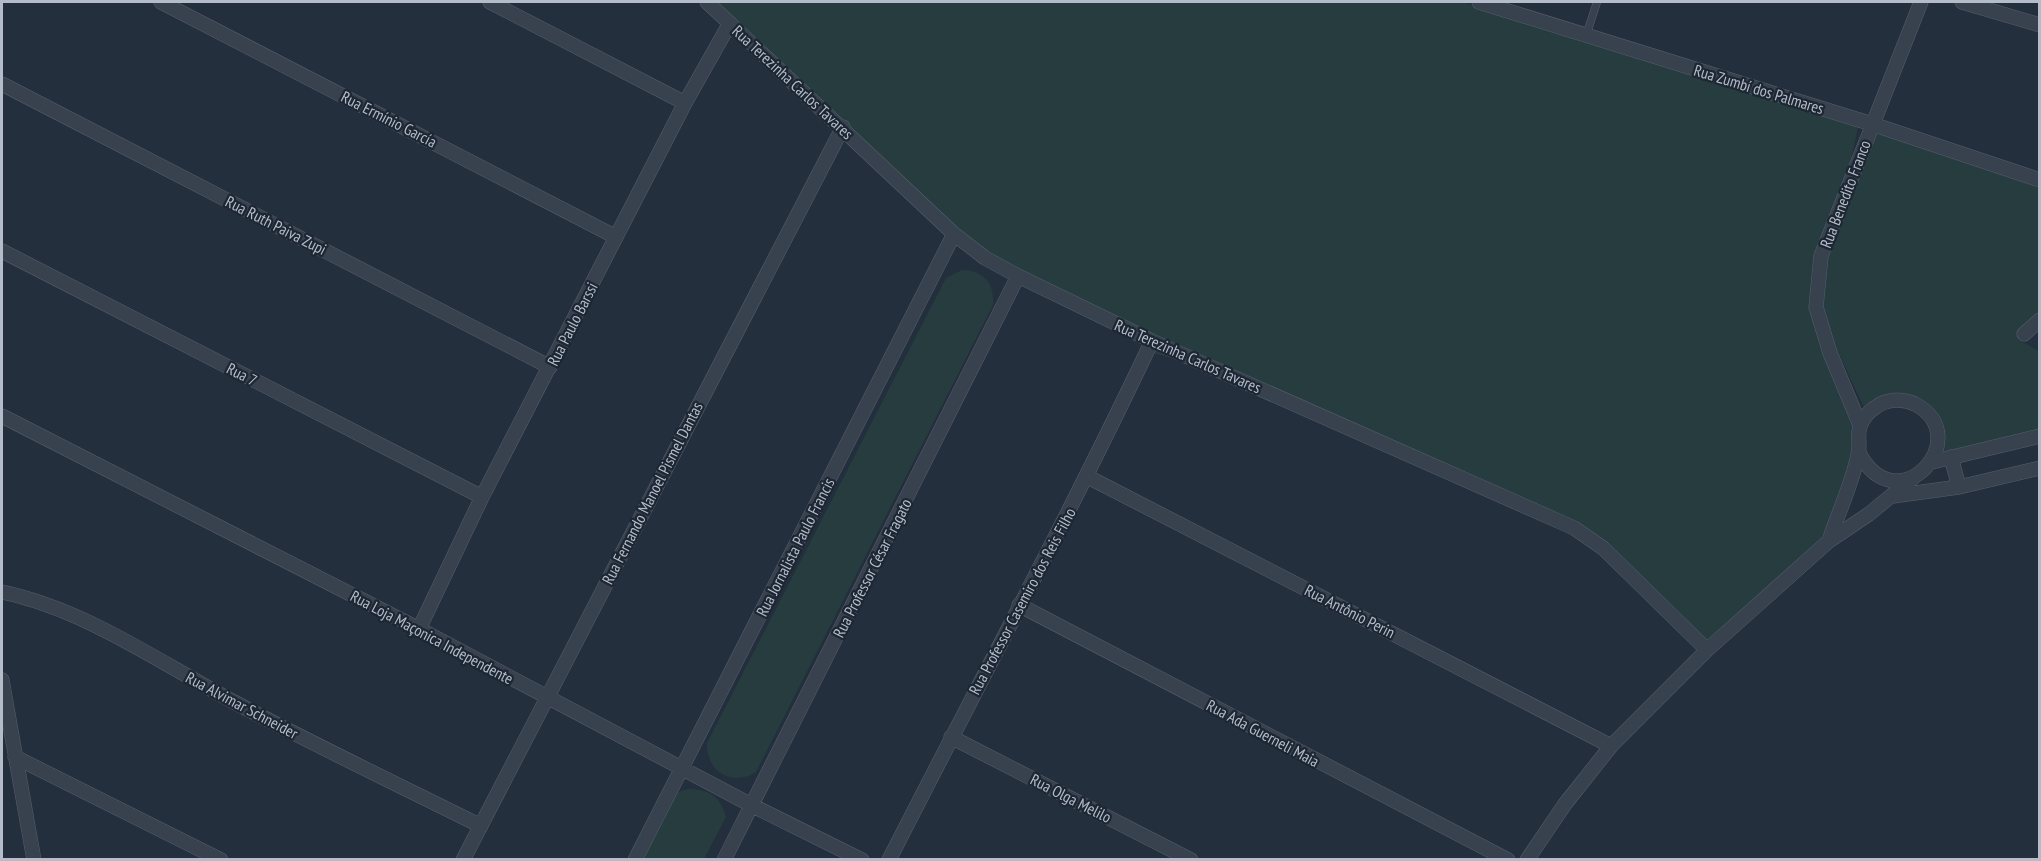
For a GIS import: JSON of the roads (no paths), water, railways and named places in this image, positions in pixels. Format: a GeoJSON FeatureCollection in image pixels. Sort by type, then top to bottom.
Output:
{"type":"FeatureCollection","features":[{"type":"Feature","properties":{"kind":"street","name":"Rua Ermínio García"},"geometry":{"type":"LineString","coordinates":[[161,2],[616,237]]}},
{"type":"Feature","properties":{"kind":"street"},"geometry":{"type":"LineString","coordinates":[[490,2],[685,103]]}},
{"type":"Feature","properties":{"kind":"street","name":"Rua Terezinha Carlos Tavares"},"geometry":{"type":"LineString","coordinates":[[707,2],[843,127],[954,234],[985,258],[1152,341],[1575,528],[1603,548],[1707,650]]}},
{"type":"Feature","properties":{"kind":"street","name":"Rua Zumbí dos Palmares"},"geometry":{"type":"LineString","coordinates":[[1479,2],[1872,124],[2040,180]]}},
{"type":"Feature","properties":{"kind":"street","name":"Rua Benedito Franco"},"geometry":{"type":"LineString","coordinates":[[1860,425],[1830,353],[1816,307],[1821,256],[1921,2]]}},
{"type":"Feature","properties":{"kind":"street"},"geometry":{"type":"LineString","coordinates":[[1962,2],[2040,25]]}},
{"type":"Feature","properties":{"kind":"street","name":"Rua Paulo Barssi"},"geometry":{"type":"LineString","coordinates":[[419,629],[482,497],[685,103],[730,23]]}},
{"type":"Feature","properties":{"kind":"street","name":"Rua Ruth Paiva Zupi"},"geometry":{"type":"LineString","coordinates":[[2,84],[550,367]]}},
{"type":"Feature","properties":{"kind":"street","name":"Rua Fernando Manoel Pismel Dantas"},"geometry":{"type":"LineString","coordinates":[[463,860],[843,127]]}},
{"type":"Feature","properties":{"kind":"street","name":"Rua Jornalista Paulo Francis"},"geometry":{"type":"LineString","coordinates":[[635,860],[954,234]]}},
{"type":"Feature","properties":{"kind":"street","name":"Rua 7"},"geometry":{"type":"LineString","coordinates":[[2,251],[482,497]]}},
{"type":"Feature","properties":{"kind":"street","name":"Rua Professor César Fragato"},"geometry":{"type":"LineString","coordinates":[[724,860],[1018,276]]}},
{"type":"Feature","properties":{"kind":"street"},"geometry":{"type":"LineString","coordinates":[[2024,334],[2040,320]]}},
{"type":"Feature","properties":{"kind":"street","name":"Rua Professor Casemiro dos Reis Filho"},"geometry":{"type":"LineString","coordinates":[[889,860],[1019,604],[1088,477],[1152,341]]}},
{"type":"Feature","properties":{"kind":"street"},"geometry":{"type":"LineString","coordinates":[[1914,477],[1889,480],[1876,475],[1866,465],[1859,453],[1857,434],[1867,414],[1884,403],[1903,400],[1916,404],[1931,418],[1938,436],[1937,450],[1932,462]]}},
{"type":"Feature","properties":{"kind":"street","name":"Rua Loja Maçonica Independente"},"geometry":{"type":"LineString","coordinates":[[2,416],[419,629],[753,806],[862,860]]}},
{"type":"Feature","properties":{"kind":"street"},"geometry":{"type":"LineString","coordinates":[[1527,860],[1565,804],[1611,746],[1707,650],[1829,541],[1891,496],[1932,462],[2040,436]]}},
{"type":"Feature","properties":{"kind":"street"},"geometry":{"type":"LineString","coordinates":[[1829,541],[1859,453]]}},
{"type":"Feature","properties":{"kind":"street"},"geometry":{"type":"LineString","coordinates":[[1951,457],[1959,487]]}},
{"type":"Feature","properties":{"kind":"street"},"geometry":{"type":"LineString","coordinates":[[1891,496],[1959,487],[2040,468]]}},
{"type":"Feature","properties":{"kind":"street","name":"Rua Antônio Perin"},"geometry":{"type":"LineString","coordinates":[[1088,477],[1611,746]]}},
{"type":"Feature","properties":{"kind":"street","name":"Rua Alvimar Schneider"},"geometry":{"type":"LineString","coordinates":[[2,592],[47,606],[113,634],[236,703],[481,826]]}},
{"type":"Feature","properties":{"kind":"street","name":"Rua Ada Guerneli Maia"},"geometry":{"type":"LineString","coordinates":[[1019,604],[1508,860]]}},
{"type":"Feature","properties":{"kind":"street"},"geometry":{"type":"LineString","coordinates":[[2,680],[34,860]]}},
{"type":"Feature","properties":{"kind":"street","name":"Rua Olga Melilo"},"geometry":{"type":"LineString","coordinates":[[951,737],[1191,860]]}},
{"type":"Feature","properties":{"kind":"street"},"geometry":{"type":"LineString","coordinates":[[15,757],[221,860]]}},
{"type":"Feature","properties":{"kind":"lane"},"geometry":{"type":"LineString","coordinates":[[1586,36],[1597,2]]}}]}
